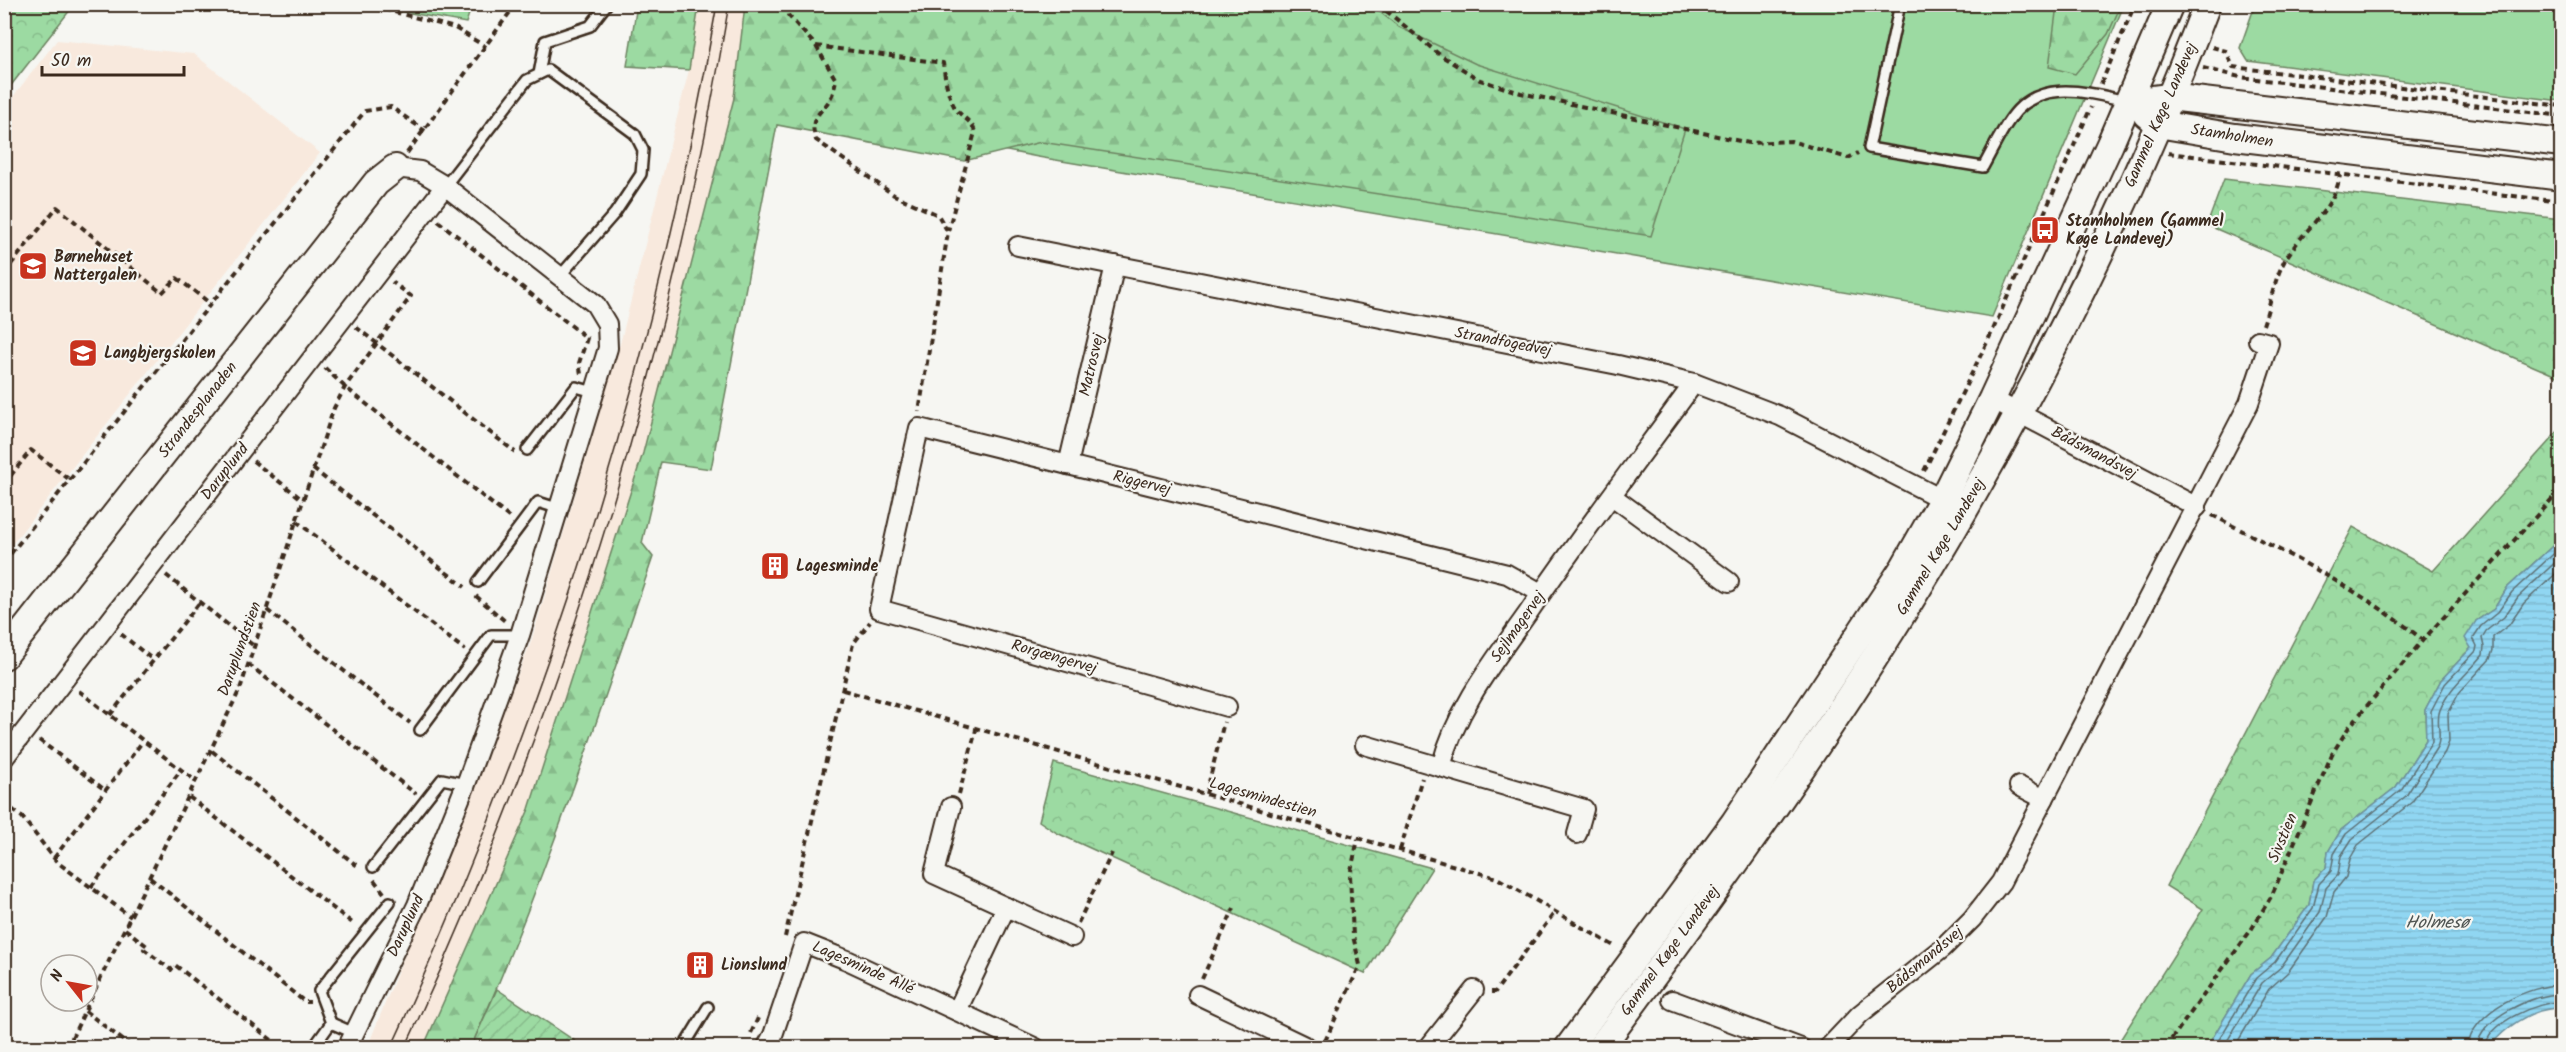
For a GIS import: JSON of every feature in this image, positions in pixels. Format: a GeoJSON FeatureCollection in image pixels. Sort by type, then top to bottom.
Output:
{"type":"FeatureCollection","features":[{"type":"Feature","properties":{"kind":"main road","name":"Gammel Køge Landevej"},"geometry":{"type":"LineString","coordinates":[[1600,1047],[1810,755],[1953,505],[1992,399],[2128,102],[2170,4]]}},
{"type":"Feature","properties":{"kind":"main road","name":"Gammel Køge Landevej"},"geometry":{"type":"LineString","coordinates":[[1569,1047],[1734,823],[1904,567],[1953,505],[2019,413],[2088,279],[2158,124],[2207,4]]}},
{"type":"Feature","properties":{"kind":"main road","name":"Stamholmen"},"geometry":{"type":"LineString","coordinates":[[2128,102],[2169,97],[2562,143]]}},
{"type":"Feature","properties":{"kind":"main road","name":"Stamholmen"},"geometry":{"type":"LineString","coordinates":[[2128,102],[2158,124],[2235,137],[2562,177]]}},
{"type":"Feature","properties":{"kind":"main road","name":"Strandesplanaden"},"geometry":{"type":"LineString","coordinates":[[4,656],[376,183],[395,168]]}},
{"type":"Feature","properties":{"kind":"street","name":"Daruplund"},"geometry":{"type":"LineString","coordinates":[[350,1040],[417,905],[466,784],[520,635],[608,348],[607,324],[595,304],[445,186],[420,171],[395,168]]}},
{"type":"Feature","properties":{"kind":"street","name":"Daruplund"},"geometry":{"type":"LineString","coordinates":[[4,758],[445,186]]}},
{"type":"Feature","properties":{"kind":"street","name":"Strandfogedvej"},"geometry":{"type":"LineString","coordinates":[[1018,246],[1617,364],[1694,383],[1780,416],[1953,505]]}},
{"type":"Feature","properties":{"kind":"street","name":"Matrosvej"},"geometry":{"type":"LineString","coordinates":[[1068,465],[1115,265]]}},
{"type":"Feature","properties":{"kind":"street","name":"Bådsmandsvej"},"geometry":{"type":"LineString","coordinates":[[1828,1047],[1860,1014],[1943,948],[1972,919],[2001,882],[2249,403],[2269,343],[2258,340]]}},
{"type":"Feature","properties":{"kind":"street","name":"Sejlmagervej"},"geometry":{"type":"LineString","coordinates":[[1434,765],[1446,749],[1475,689],[1541,593],[1694,383]]}},
{"type":"Feature","properties":{"kind":"street","name":"Bådsmandsvej"},"geometry":{"type":"LineString","coordinates":[[1992,399],[2197,507]]}},
{"type":"Feature","properties":{"kind":"street","name":"Riggervej"},"geometry":{"type":"LineString","coordinates":[[919,428],[1507,574],[1541,593]]}},
{"type":"Feature","properties":{"kind":"street"},"geometry":{"type":"LineString","coordinates":[[879,609],[919,428]]}},
{"type":"Feature","properties":{"kind":"street"},"geometry":{"type":"LineString","coordinates":[[1612,496],[1729,582]]}},
{"type":"Feature","properties":{"kind":"street","name":"Rorgængervej"},"geometry":{"type":"LineString","coordinates":[[879,609],[1227,707]]}},
{"type":"Feature","properties":{"kind":"street"},"geometry":{"type":"LineString","coordinates":[[1365,745],[1584,809],[1577,834]]}},
{"type":"Feature","properties":{"kind":"street"},"geometry":{"type":"LineString","coordinates":[[2019,786],[2044,799]]}},
{"type":"Feature","properties":{"kind":"street"},"geometry":{"type":"LineString","coordinates":[[951,807],[933,874],[1072,937]]}},
{"type":"Feature","properties":{"kind":"street"},"geometry":{"type":"LineString","coordinates":[[957,1011],[1006,907]]}},
{"type":"Feature","properties":{"kind":"street","name":"Lagesminde Allé"},"geometry":{"type":"LineString","coordinates":[[766,1047],[773,1035],[804,943],[1036,1047]]}},
{"type":"Feature","properties":{"kind":"street"},"geometry":{"type":"LineString","coordinates":[[1428,1047],[1474,990]]}},
{"type":"Feature","properties":{"kind":"street"},"geometry":{"type":"LineString","coordinates":[[1198,995],[1309,1047]]}},
{"type":"Feature","properties":{"kind":"street"},"geometry":{"type":"LineString","coordinates":[[1672,1000],[1801,1047]]}},
{"type":"Feature","properties":{"kind":"lane"},"geometry":{"type":"LineString","coordinates":[[538,74],[545,41],[590,26],[607,4]]}},
{"type":"Feature","properties":{"kind":"lane"},"geometry":{"type":"LineString","coordinates":[[1900,4],[1869,148],[1983,167],[2011,117],[2035,96],[2053,90],[2096,94],[2128,102]]}},
{"type":"Feature","properties":{"kind":"lane"},"geometry":{"type":"LineString","coordinates":[[445,186],[527,80],[548,70],[635,134],[643,150],[641,174],[615,213],[560,276]]}},
{"type":"Feature","properties":{"kind":"lane"},"geometry":{"type":"LineString","coordinates":[[527,450],[576,387],[594,392]]}},
{"type":"Feature","properties":{"kind":"lane"},"geometry":{"type":"LineString","coordinates":[[478,582],[538,502],[560,509]]}},
{"type":"Feature","properties":{"kind":"lane"},"geometry":{"type":"LineString","coordinates":[[420,730],[491,635],[520,635]]}},
{"type":"Feature","properties":{"kind":"lane"},"geometry":{"type":"LineString","coordinates":[[373,867],[442,779],[466,784]]}},
{"type":"Feature","properties":{"kind":"lane","name":"Daruplund"},"geometry":{"type":"LineString","coordinates":[[323,1002],[319,991],[390,902]]}},
{"type":"Feature","properties":{"kind":"lane"},"geometry":{"type":"LineString","coordinates":[[313,1047],[331,1023],[323,1002]]}},
{"type":"Feature","properties":{"kind":"lane"},"geometry":{"type":"LineString","coordinates":[[683,1047],[708,1007]]}},
{"type":"Feature","properties":{"kind":"lane","name":"Daruplund"},"geometry":{"type":"LineString","coordinates":[[331,1023],[350,1040]]}},
{"type":"Feature","properties":{"kind":"path"},"geometry":{"type":"LineString","coordinates":[[364,4],[455,28],[486,46]]}},
{"type":"Feature","properties":{"kind":"path"},"geometry":{"type":"LineString","coordinates":[[395,168],[425,131],[516,4]]}},
{"type":"Feature","properties":{"kind":"path"},"geometry":{"type":"LineString","coordinates":[[787,4],[788,15],[816,46],[836,80],[832,95],[815,117],[813,129],[816,140],[894,195],[938,215],[948,232]]}},
{"type":"Feature","properties":{"kind":"path"},"geometry":{"type":"LineString","coordinates":[[1378,4],[1440,55],[1480,80],[1521,93],[1749,143],[1791,141],[1848,158],[1869,148]]}},
{"type":"Feature","properties":{"kind":"path"},"geometry":{"type":"LineString","coordinates":[[1917,487],[1992,332],[2135,4]]}},
{"type":"Feature","properties":{"kind":"path"},"geometry":{"type":"LineString","coordinates":[[816,46],[943,63],[947,86],[954,106],[973,124],[975,132],[948,232],[919,404],[919,428]]}},
{"type":"Feature","properties":{"kind":"path"},"geometry":{"type":"LineString","coordinates":[[2189,52],[2226,51],[2233,67],[2562,106]]}},
{"type":"Feature","properties":{"kind":"path"},"geometry":{"type":"LineString","coordinates":[[2189,52],[2240,77],[2562,116]]}},
{"type":"Feature","properties":{"kind":"path"},"geometry":{"type":"LineString","coordinates":[[4,562],[365,111],[391,107],[425,131]]}},
{"type":"Feature","properties":{"kind":"path"},"geometry":{"type":"LineString","coordinates":[[2258,340],[2284,262],[2330,201],[2339,184],[2340,175]]}},
{"type":"Feature","properties":{"kind":"path"},"geometry":{"type":"LineString","coordinates":[[4,273],[57,207],[162,293],[177,278],[211,304]]}},
{"type":"Feature","properties":{"kind":"path"},"geometry":{"type":"LineString","coordinates":[[426,211],[587,338],[579,363],[581,375],[576,387]]}},
{"type":"Feature","properties":{"kind":"path"},"geometry":{"type":"LineString","coordinates":[[2041,220],[2048,223]]}},
{"type":"Feature","properties":{"kind":"path","name":"Daruplundstien"},"geometry":{"type":"LineString","coordinates":[[99,982],[240,690],[327,423],[345,387],[411,296],[379,272]]}},
{"type":"Feature","properties":{"kind":"path"},"geometry":{"type":"LineString","coordinates":[[343,318],[515,452],[527,450]]}},
{"type":"Feature","properties":{"kind":"path"},"geometry":{"type":"LineString","coordinates":[[313,357],[345,387],[520,526]]}},
{"type":"Feature","properties":{"kind":"path"},"geometry":{"type":"LineString","coordinates":[[4,484],[31,450],[70,480]]}},
{"type":"Feature","properties":{"kind":"path"},"geometry":{"type":"LineString","coordinates":[[240,452],[303,500]]}},
{"type":"Feature","properties":{"kind":"path"},"geometry":{"type":"LineString","coordinates":[[313,469],[471,592],[520,635]]}},
{"type":"Feature","properties":{"kind":"path","name":"Sivstien"},"geometry":{"type":"LineString","coordinates":[[2166,1047],[2251,930],[2272,895],[2332,754],[2349,727],[2423,640],[2562,488]]}},
{"type":"Feature","properties":{"kind":"path"},"geometry":{"type":"LineString","coordinates":[[2197,507],[2321,571],[2391,614],[2423,640]]}},
{"type":"Feature","properties":{"kind":"path"},"geometry":{"type":"LineString","coordinates":[[296,521],[474,657]]}},
{"type":"Feature","properties":{"kind":"path"},"geometry":{"type":"LineString","coordinates":[[153,565],[254,646]]}},
{"type":"Feature","properties":{"kind":"path"},"geometry":{"type":"LineString","coordinates":[[110,715],[200,602]]}},
{"type":"Feature","properties":{"kind":"path"},"geometry":{"type":"LineString","coordinates":[[784,941],[853,644],[879,609]]}},
{"type":"Feature","properties":{"kind":"path"},"geometry":{"type":"LineString","coordinates":[[267,610],[420,730]]}},
{"type":"Feature","properties":{"kind":"path"},"geometry":{"type":"LineString","coordinates":[[108,623],[153,660]]}},
{"type":"Feature","properties":{"kind":"path"},"geometry":{"type":"LineString","coordinates":[[248,664],[425,801]]}},
{"type":"Feature","properties":{"kind":"path"},"geometry":{"type":"LineString","coordinates":[[64,680],[197,782]]}},
{"type":"Feature","properties":{"kind":"path","name":"Lagesmindestien"},"geometry":{"type":"LineString","coordinates":[[843,690],[1497,878],[1620,950],[1630,966]]}},
{"type":"Feature","properties":{"kind":"path"},"geometry":{"type":"LineString","coordinates":[[1206,794],[1227,707]]}},
{"type":"Feature","properties":{"kind":"path"},"geometry":{"type":"LineString","coordinates":[[26,730],[105,790]]}},
{"type":"Feature","properties":{"kind":"path"},"geometry":{"type":"LineString","coordinates":[[951,807],[957,800],[976,730]]}},
{"type":"Feature","properties":{"kind":"path"},"geometry":{"type":"LineString","coordinates":[[54,858],[143,741]]}},
{"type":"Feature","properties":{"kind":"path"},"geometry":{"type":"LineString","coordinates":[[212,751],[371,877],[373,867]]}},
{"type":"Feature","properties":{"kind":"path"},"geometry":{"type":"LineString","coordinates":[[1400,850],[1434,765]]}},
{"type":"Feature","properties":{"kind":"path"},"geometry":{"type":"LineString","coordinates":[[91,887],[181,770]]}},
{"type":"Feature","properties":{"kind":"path"},"geometry":{"type":"LineString","coordinates":[[189,797],[365,933]]}},
{"type":"Feature","properties":{"kind":"path"},"geometry":{"type":"LineString","coordinates":[[4,803],[22,817],[54,858],[131,917]]}},
{"type":"Feature","properties":{"kind":"path"},"geometry":{"type":"LineString","coordinates":[[1322,1047],[1360,965],[1353,936],[1350,875],[1358,839]]}},
{"type":"Feature","properties":{"kind":"path"},"geometry":{"type":"LineString","coordinates":[[1072,937],[1112,853]]}},
{"type":"Feature","properties":{"kind":"path"},"geometry":{"type":"LineString","coordinates":[[150,878],[305,1002],[323,1002]]}},
{"type":"Feature","properties":{"kind":"path"},"geometry":{"type":"LineString","coordinates":[[1198,995],[1199,985],[1234,908]]}},
{"type":"Feature","properties":{"kind":"path"},"geometry":{"type":"LineString","coordinates":[[1474,990],[1495,992],[1555,912]]}},
{"type":"Feature","properties":{"kind":"path"},"geometry":{"type":"LineString","coordinates":[[125,929],[147,946],[144,949],[171,970],[175,965],[282,1047]]}},
{"type":"Feature","properties":{"kind":"path"},"geometry":{"type":"LineString","coordinates":[[749,1038],[760,1010]]}},
{"type":"Feature","properties":{"kind":"path","name":"Daruplundstien"},"geometry":{"type":"LineString","coordinates":[[67,1047],[84,1013]]}},
{"type":"Feature","properties":{"kind":"path"},"geometry":{"type":"LineString","coordinates":[[88,1013],[133,1047]]}},
{"type":"Feature","properties":{"kind":"shaded area"},"geometry":{"type":"Polygon","coordinates":[[[699,5],[748,5],[734,98],[643,453],[529,809],[423,1047],[367,1048],[531,642],[620,344],[689,70],[699,5]]]}},
{"type":"Feature","properties":{"kind":"shaded area","name":"Langbjergskolen"},"geometry":{"type":"Polygon","coordinates":[[[57,40],[194,54],[320,153],[5,553],[5,107],[57,40]]]}},
{"type":"Feature","properties":{"kind":"green space"},"geometry":{"type":"Polygon","coordinates":[[[472,4],[466,23],[365,5],[472,4]]]}},
{"type":"Feature","properties":{"kind":"green space"},"geometry":{"type":"Polygon","coordinates":[[[4,5],[74,5],[5,93],[4,5]]]}},
{"type":"Feature","properties":{"kind":"green space"},"geometry":{"type":"Polygon","coordinates":[[[637,5],[699,5],[689,70],[627,66],[637,5]]]}},
{"type":"Feature","properties":{"kind":"green space"},"geometry":{"type":"Polygon","coordinates":[[[745,5],[1371,5],[1399,27],[1476,64],[1685,129],[1651,236],[1041,142],[964,161],[777,125],[711,469],[661,462],[642,543],[653,557],[545,866],[497,987],[471,1047],[423,1048],[529,809],[643,453],[734,98],[745,5]]]}},
{"type":"Feature","properties":{"kind":"green space"},"geometry":{"type":"Polygon","coordinates":[[[749,5],[2124,5],[1992,317],[1038,157],[734,98],[749,5]]]}},
{"type":"Feature","properties":{"kind":"green space"},"geometry":{"type":"Polygon","coordinates":[[[2057,5],[2121,5],[2108,34],[2075,74],[2049,67],[2057,5]]]}},
{"type":"Feature","properties":{"kind":"green space"},"geometry":{"type":"Polygon","coordinates":[[[2255,5],[2561,5],[2561,101],[2248,61],[2240,48],[2255,5]]]}},
{"type":"Feature","properties":{"kind":"green space"},"geometry":{"type":"Polygon","coordinates":[[[2224,179],[2561,219],[2561,378],[2207,225],[2224,179]]]}},
{"type":"Feature","properties":{"kind":"green space"},"geometry":{"type":"Polygon","coordinates":[[[2561,428],[2561,538],[2507,588],[2494,609],[2476,621],[2471,648],[2441,680],[2425,710],[2426,740],[2396,787],[2341,830],[2328,852],[2326,868],[2313,881],[2309,905],[2271,958],[2251,974],[2207,1047],[2115,1048],[2203,909],[2166,886],[2353,527],[2433,571],[2561,428]]]}},
{"type":"Feature","properties":{"kind":"green space"},"geometry":{"type":"Polygon","coordinates":[[[1054,763],[1432,868],[1365,974],[1057,833],[1039,821],[1054,763]]]}},
{"type":"Feature","properties":{"kind":"green space"},"geometry":{"type":"Polygon","coordinates":[[[497,989],[584,1047],[471,1047],[497,989]]]}},
{"type":"Feature","properties":{"kind":"water","name":"Holmesø"},"geometry":{"type":"Polygon","coordinates":[[[2561,538],[2561,1008],[2540,1011],[2521,1019],[2489,1047],[2207,1047],[2251,974],[2271,958],[2309,905],[2313,881],[2326,868],[2328,852],[2341,830],[2396,787],[2426,740],[2425,710],[2441,680],[2471,648],[2465,638],[2476,621],[2494,609],[2507,588],[2561,538]]]}},
{"type":"Feature","properties":{"kind":"tram line"},"geometry":{"type":"LineString","coordinates":[[391,1048],[447,921],[499,794],[546,666],[589,536],[627,406],[661,274],[691,140],[717,4]]}},
{"type":"Feature","properties":{"kind":"tram line"},"geometry":{"type":"LineString","coordinates":[[405,1048],[461,923],[513,796],[560,667],[603,537],[641,405],[675,273],[704,139],[729,4]]}},
{"type":"Feature","properties":{"kind":"place","name":"Stamholmen (Gammel Køge Landevej)"},"geometry":{"type":"Point","coordinates":[2045,230]}},
{"type":"Feature","properties":{"kind":"place","name":"Børnehuset Nattergalen"},"geometry":{"type":"Point","coordinates":[33,266]}},
{"type":"Feature","properties":{"kind":"place","name":"Langbjergskolen"},"geometry":{"type":"Point","coordinates":[83,353]}},
{"type":"Feature","properties":{"kind":"place","name":"Lagesminde"},"geometry":{"type":"Point","coordinates":[775,566]}},
{"type":"Feature","properties":{"kind":"place","name":"Lionslund"},"geometry":{"type":"Point","coordinates":[700,965]}}]}
